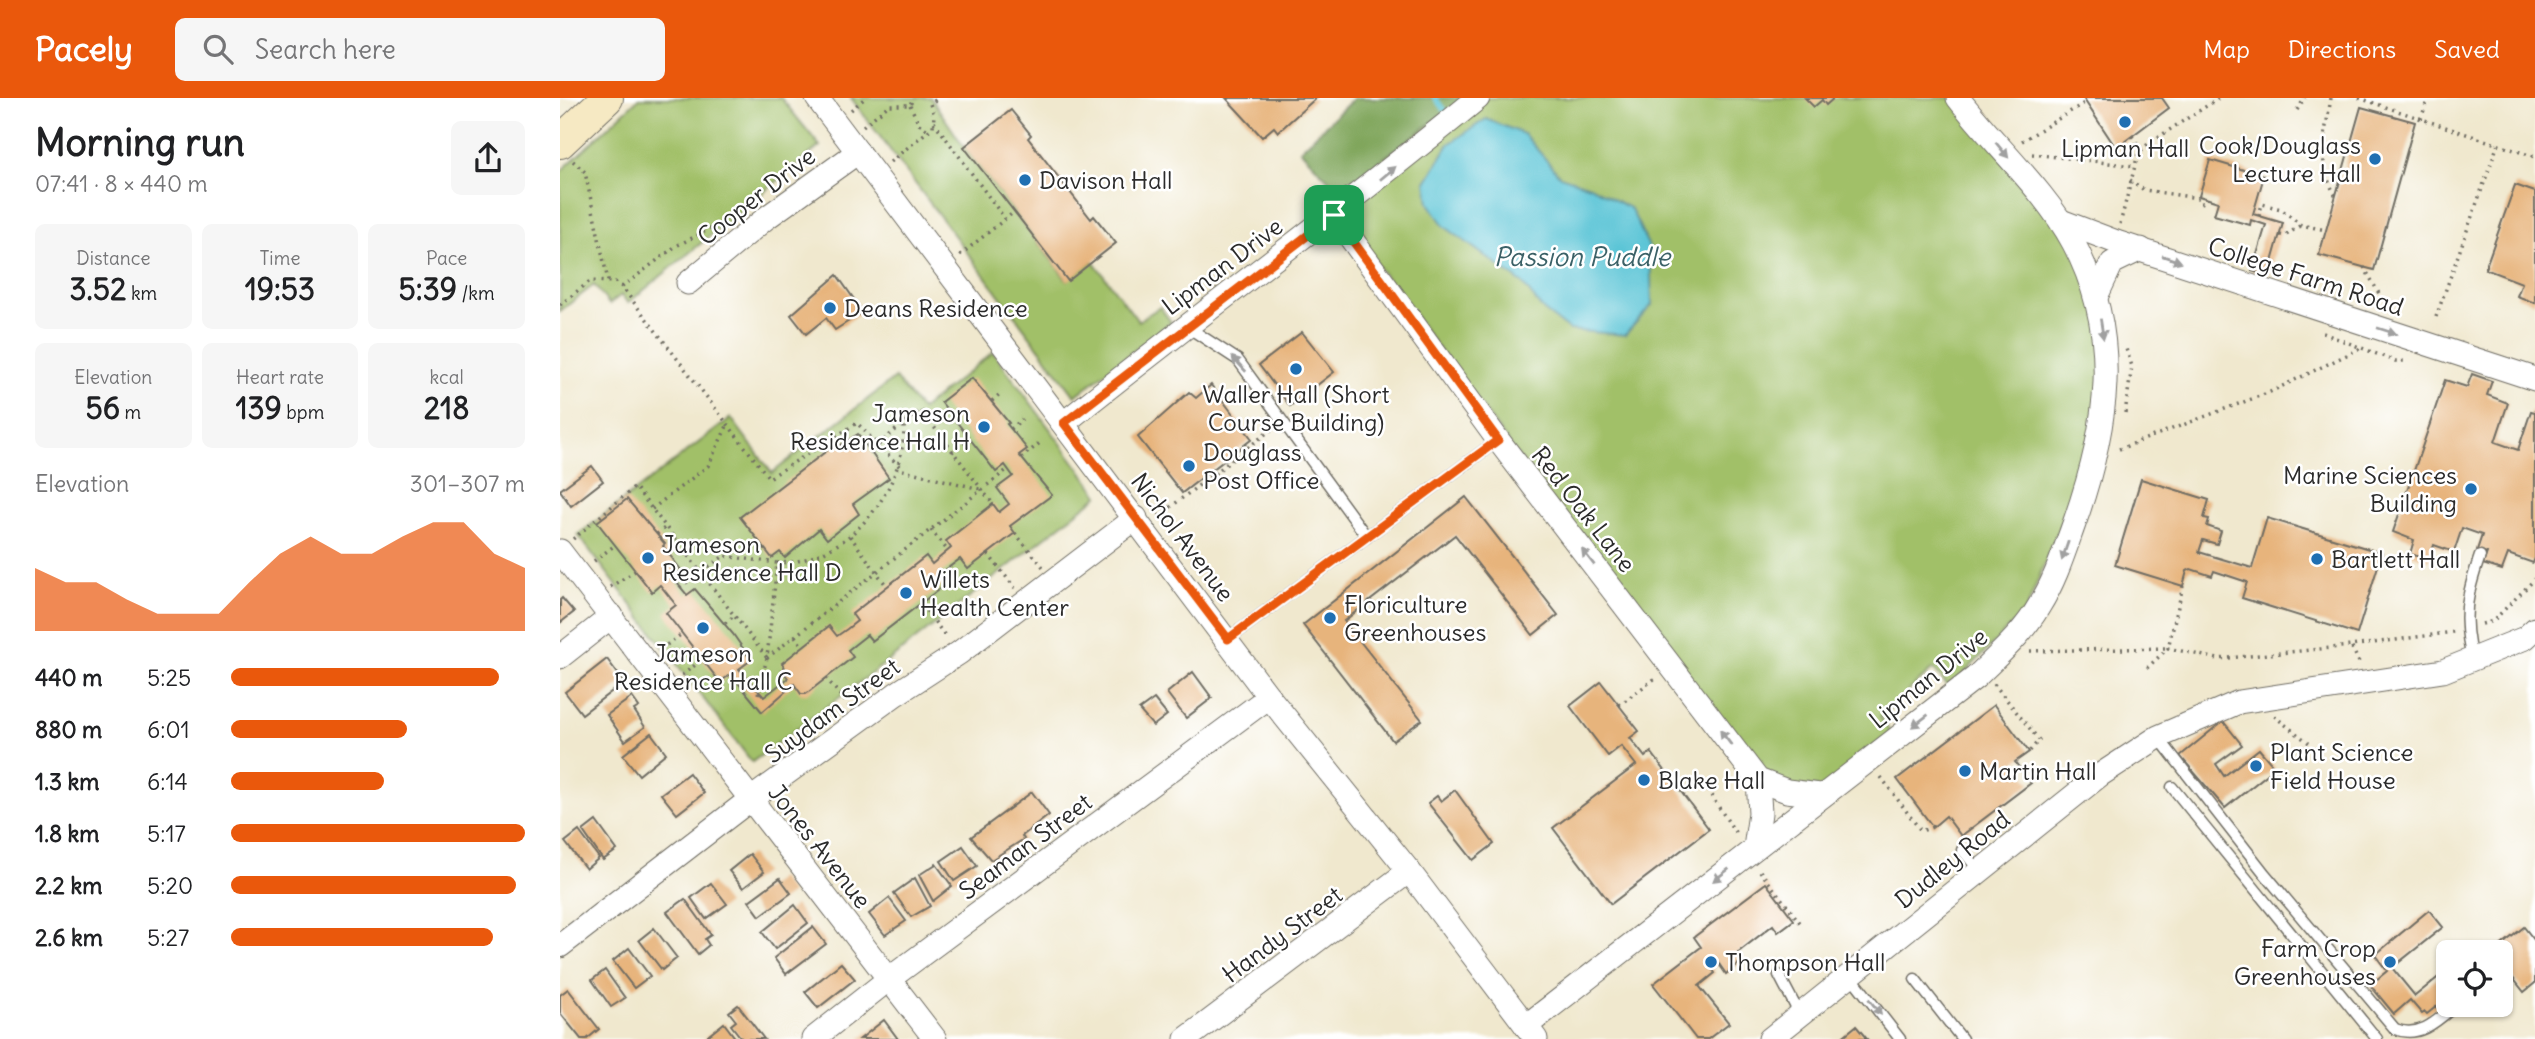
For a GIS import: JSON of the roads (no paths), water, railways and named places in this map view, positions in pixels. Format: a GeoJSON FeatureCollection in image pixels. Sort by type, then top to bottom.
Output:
{"type":"FeatureCollection","features":[{"type":"Feature","properties":{"kind":"street"},"geometry":{"type":"LineString","coordinates":[[567,152],[607,98]]}},
{"type":"Feature","properties":{"kind":"street","name":"Nichol Avenue"},"geometry":{"type":"LineString","coordinates":[[817,98],[1228,639],[1269,697],[1409,872],[1531,1032]]}},
{"type":"Feature","properties":{"kind":"street","name":"Lipman Drive"},"geometry":{"type":"LineString","coordinates":[[1064,423],[1186,326],[1334,215],[1478,98]]}},
{"type":"Feature","properties":{"kind":"street","name":"Lipman Drive"},"geometry":{"type":"LineString","coordinates":[[1531,1032],[1821,795],[1976,677],[2012,643],[2039,608],[2057,572],[2081,505],[2105,406],[2107,369],[2096,297],[2061,220],[1958,98]]}},
{"type":"Feature","properties":{"kind":"street","name":"Cooper Drive"},"geometry":{"type":"LineString","coordinates":[[688,283],[853,145]]}},
{"type":"Feature","properties":{"kind":"street","name":"Red Oak Lane"},"geometry":{"type":"LineString","coordinates":[[1334,215],[1498,440],[1758,780]]}},
{"type":"Feature","properties":{"kind":"street","name":"College Farm Road"},"geometry":{"type":"LineString","coordinates":[[2061,220],[2535,379]]}},
{"type":"Feature","properties":{"kind":"street"},"geometry":{"type":"LineString","coordinates":[[2096,297],[2112,263],[2141,249]]}},
{"type":"Feature","properties":{"kind":"street","name":"Suydam Street"},"geometry":{"type":"LineString","coordinates":[[560,946],[860,719],[958,653],[1054,580],[1139,523]]}},
{"type":"Feature","properties":{"kind":"street","name":"Jones Avenue"},"geometry":{"type":"LineString","coordinates":[[565,547],[578,573],[935,1039]]}},
{"type":"Feature","properties":{"kind":"street"},"geometry":{"type":"LineString","coordinates":[[560,657],[612,616]]}},
{"type":"Feature","properties":{"kind":"street","name":"Dudley Road"},"geometry":{"type":"LineString","coordinates":[[1770,1039],[2100,775],[2158,737],[2239,702],[2443,671],[2525,638],[2535,629]]}},
{"type":"Feature","properties":{"kind":"street","name":"Seaman Street"},"geometry":{"type":"LineString","coordinates":[[813,1039],[889,979],[1269,697]]}},
{"type":"Feature","properties":{"kind":"street"},"geometry":{"type":"LineString","coordinates":[[1752,851],[1760,813],[1758,780],[1787,791],[1821,795]]}},
{"type":"Feature","properties":{"kind":"street","name":"Handy Street"},"geometry":{"type":"LineString","coordinates":[[1186,1039],[1409,872]]}},
{"type":"Feature","properties":{"kind":"lane"},"geometry":{"type":"LineString","coordinates":[[1186,326],[1238,360],[1367,537]]}},
{"type":"Feature","properties":{"kind":"lane"},"geometry":{"type":"LineString","coordinates":[[1228,639],[1498,440]]}},
{"type":"Feature","properties":{"kind":"lane"},"geometry":{"type":"LineString","coordinates":[[2472,659],[2465,629],[2469,587],[2480,556]]}},
{"type":"Feature","properties":{"kind":"lane"},"geometry":{"type":"LineString","coordinates":[[2158,737],[2265,874],[2395,1029],[2404,1034],[2419,1033],[2439,1017]]}},
{"type":"Feature","properties":{"kind":"lane"},"geometry":{"type":"LineString","coordinates":[[2172,786],[2377,1039]]}},
{"type":"Feature","properties":{"kind":"lane"},"geometry":{"type":"LineString","coordinates":[[1962,850],[1979,870]]}},
{"type":"Feature","properties":{"kind":"lane"},"geometry":{"type":"LineString","coordinates":[[1779,975],[1800,1015]]}},
{"type":"Feature","properties":{"kind":"lane"},"geometry":{"type":"LineString","coordinates":[[1850,975],[1900,1039]]}},
{"type":"Feature","properties":{"kind":"lane"},"geometry":{"type":"LineString","coordinates":[[1915,979],[1962,1039]]}},
{"type":"Feature","properties":{"kind":"water","name":"Passion Puddle"},"geometry":{"type":"Polygon","coordinates":[[[1486,119],[1524,134],[1560,176],[1590,186],[1631,209],[1650,249],[1652,305],[1625,335],[1569,330],[1544,311],[1522,283],[1444,226],[1429,203],[1426,182],[1449,144],[1486,119]]]}},
{"type":"Feature","properties":{"kind":"waterway"},"geometry":{"type":"LineString","coordinates":[[1435,98],[1445,111]]}},
{"type":"Feature","properties":{"kind":"place","name":"Lipman Hall"},"geometry":{"type":"Point","coordinates":[2125,122]}},
{"type":"Feature","properties":{"kind":"place","name":"Cook/Douglass Lecture Hall"},"geometry":{"type":"Point","coordinates":[2375,159]}},
{"type":"Feature","properties":{"kind":"place","name":"Davison Hall"},"geometry":{"type":"Point","coordinates":[1025,180]}},
{"type":"Feature","properties":{"kind":"place","name":"Deans Residence"},"geometry":{"type":"Point","coordinates":[830,308]}},
{"type":"Feature","properties":{"kind":"place","name":"Waller Hall (Short Course Building)"},"geometry":{"type":"Point","coordinates":[1296,369]}},
{"type":"Feature","properties":{"kind":"place","name":"Jameson Residence Hall H"},"geometry":{"type":"Point","coordinates":[984,427]}},
{"type":"Feature","properties":{"kind":"place","name":"Douglass Post Office"},"geometry":{"type":"Point","coordinates":[1189,466]}},
{"type":"Feature","properties":{"kind":"place","name":"Marine Sciences Building"},"geometry":{"type":"Point","coordinates":[2471,489]}},
{"type":"Feature","properties":{"kind":"place","name":"Jameson Residence Hall D"},"geometry":{"type":"Point","coordinates":[648,558]}},
{"type":"Feature","properties":{"kind":"place","name":"Bartlett Hall"},"geometry":{"type":"Point","coordinates":[2317,559]}},
{"type":"Feature","properties":{"kind":"place","name":"Willets Health Center"},"geometry":{"type":"Point","coordinates":[906,593]}},
{"type":"Feature","properties":{"kind":"place","name":"Floriculture Greenhouses"},"geometry":{"type":"Point","coordinates":[1330,618]}},
{"type":"Feature","properties":{"kind":"place","name":"Jameson Residence Hall C"},"geometry":{"type":"Point","coordinates":[703,628]}},
{"type":"Feature","properties":{"kind":"place","name":"Plant Science Field House"},"geometry":{"type":"Point","coordinates":[2256,766]}},
{"type":"Feature","properties":{"kind":"place","name":"Martin Hall"},"geometry":{"type":"Point","coordinates":[1965,771]}},
{"type":"Feature","properties":{"kind":"place","name":"Blake Hall"},"geometry":{"type":"Point","coordinates":[1644,780]}},
{"type":"Feature","properties":{"kind":"place","name":"Thompson Hall"},"geometry":{"type":"Point","coordinates":[1711,962]}},
{"type":"Feature","properties":{"kind":"place","name":"Farm Crop Greenhouses"},"geometry":{"type":"Point","coordinates":[2390,962]}}]}
